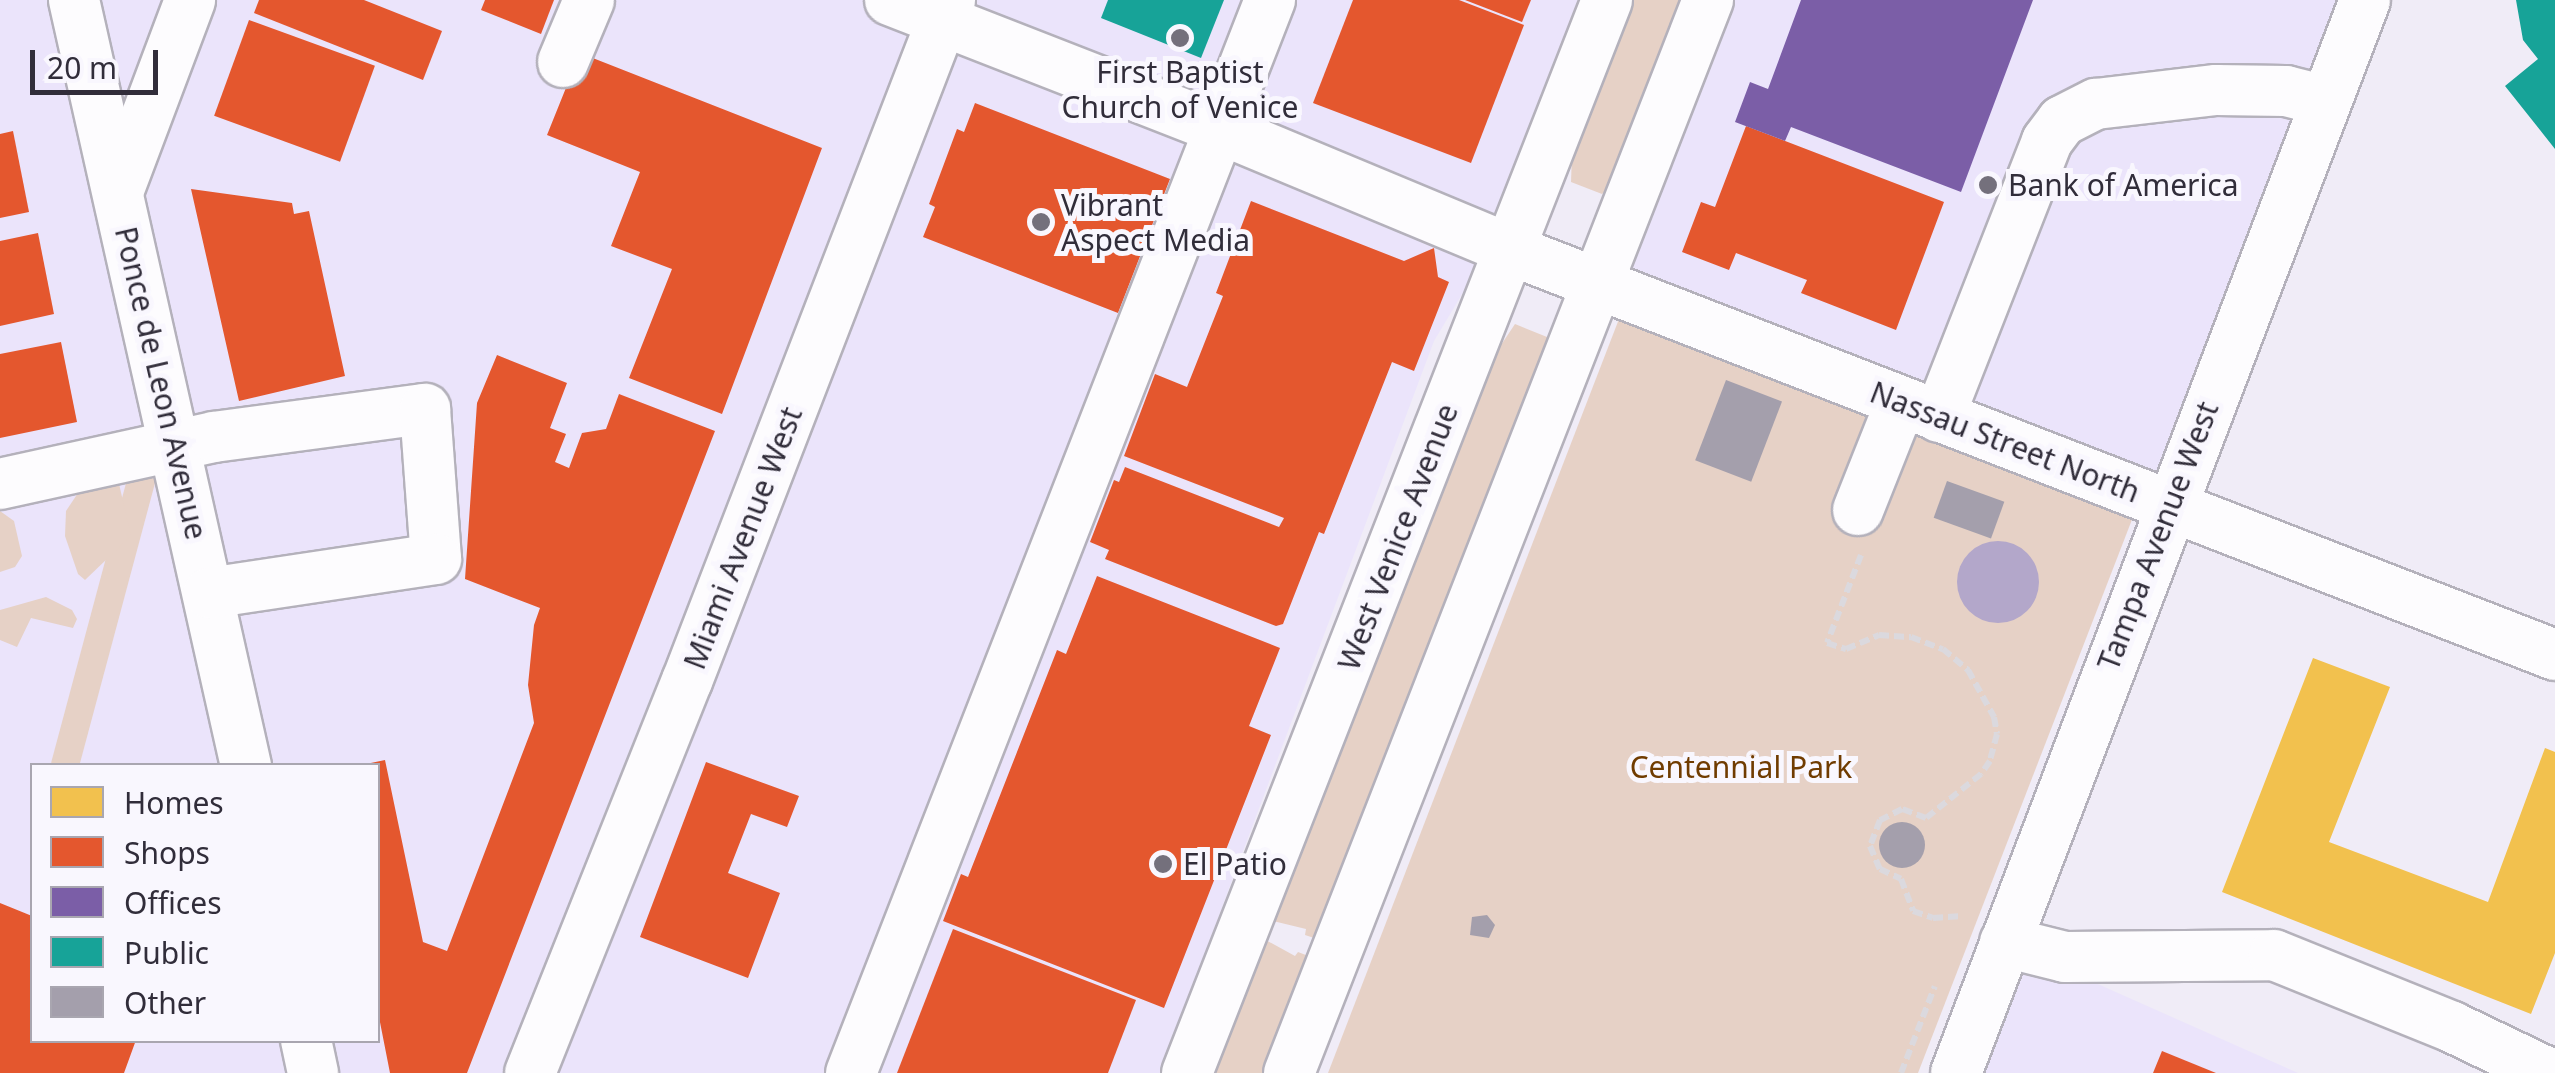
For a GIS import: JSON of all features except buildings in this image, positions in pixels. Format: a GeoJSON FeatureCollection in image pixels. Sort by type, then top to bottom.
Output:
{"type":"FeatureCollection","features":[{"type":"Feature","properties":{"kind":"street","name":"Ponce de Leon Avenue"},"geometry":{"type":"LineString","coordinates":[[74,0],[245,763]]}},
{"type":"Feature","properties":{"kind":"street"},"geometry":{"type":"LineString","coordinates":[[118,192],[190,0]]}},
{"type":"Feature","properties":{"kind":"street"},"geometry":{"type":"LineString","coordinates":[[562,62],[588,0]]}},
{"type":"Feature","properties":{"kind":"street","name":"Nassau Street North"},"geometry":{"type":"LineString","coordinates":[[890,0],[946,10],[1510,250],[2555,655]]}},
{"type":"Feature","properties":{"kind":"street"},"geometry":{"type":"LineString","coordinates":[[851,1073],[1270,0]]}},
{"type":"Feature","properties":{"kind":"street","name":"West Venice Avenue"},"geometry":{"type":"LineString","coordinates":[[1187,1073],[1606,0]]}},
{"type":"Feature","properties":{"kind":"street"},"geometry":{"type":"LineString","coordinates":[[1290,1073],[1708,0]]}},
{"type":"Feature","properties":{"kind":"street","name":"Tampa Avenue West"},"geometry":{"type":"LineString","coordinates":[[1956,1073],[2365,0]]}},
{"type":"Feature","properties":{"kind":"street","name":"Miami Avenue West"},"geometry":{"type":"LineString","coordinates":[[530,1073],[946,10]]}},
{"type":"Feature","properties":{"kind":"street"},"geometry":{"type":"LineString","coordinates":[[1862,526],[2054,130],[2075,113],[2130,98],[2244,89],[2286,91],[2326,101]]}},
{"type":"Feature","properties":{"kind":"street"},"geometry":{"type":"LineString","coordinates":[[0,484],[177,446],[425,409],[436,559],[209,593]]}},
{"type":"Feature","properties":{"kind":"street"},"geometry":{"type":"LineString","coordinates":[[2005,942],[2066,957],[2274,955],[2452,1028],[2548,1073]]}},
{"type":"Feature","properties":{"kind":"street"},"geometry":{"type":"LineString","coordinates":[[307,1043],[313,1073]]}},
{"type":"Feature","properties":{"kind":"path"},"geometry":{"type":"LineString","coordinates":[[1862,526],[1827,643],[1846,649],[1880,635],[1911,637],[1943,648],[1968,670],[1994,717],[1997,734],[1990,761],[1981,774],[1926,818],[1902,810],[1880,820],[1870,846],[1880,869],[1901,879],[1912,912],[1933,918],[1962,916]]}},
{"type":"Feature","properties":{"kind":"path"},"geometry":{"type":"LineString","coordinates":[[1956,931],[1969,901]]}},
{"type":"Feature","properties":{"kind":"path"},"geometry":{"type":"LineString","coordinates":[[1901,1073],[1939,976]]}},
{"type":"Feature","properties":{"kind":"shaded area"},"geometry":{"type":"Polygon","coordinates":[[[0,0],[1579,0],[1476,271],[1434,341],[1160,1073],[0,1073],[0,0]]]}},
{"type":"Feature","properties":{"kind":"shaded area"},"geometry":{"type":"Polygon","coordinates":[[[1735,0],[2382,0],[2153,524],[1617,299],[1735,0]]]}},
{"type":"Feature","properties":{"kind":"shaded area"},"geometry":{"type":"Polygon","coordinates":[[[1998,541],[2014,544],[2027,553],[2036,566],[2036,598],[2027,611],[2014,620],[1998,623],[1982,620],[1969,611],[1960,598],[1957,582],[1960,566],[1969,553],[1982,544],[1998,541]]]}},
{"type":"Feature","properties":{"kind":"shaded area"},"geometry":{"type":"Polygon","coordinates":[[[2010,945],[2298,1073],[1958,1073],[2010,945]]]}},
{"type":"Feature","properties":{"kind":"green space"},"geometry":{"type":"Polygon","coordinates":[[[1633,0],[1687,0],[1611,186],[1602,194],[1571,182],[1572,154],[1633,0]]]}},
{"type":"Feature","properties":{"kind":"green space","name":"Centennial Park"},"geometry":{"type":"Polygon","coordinates":[[[1619,319],[2133,517],[1918,1073],[1328,1073],[1619,319]]]}},
{"type":"Feature","properties":{"kind":"green space"},"geometry":{"type":"Polygon","coordinates":[[[1515,324],[1547,337],[1546,360],[1317,939],[1305,935],[1306,929],[1273,921],[1495,354],[1515,324]]]}},
{"type":"Feature","properties":{"kind":"green space"},"geometry":{"type":"Polygon","coordinates":[[[129,472],[156,479],[80,763],[52,763],[51,763],[129,472]]]}},
{"type":"Feature","properties":{"kind":"green space"},"geometry":{"type":"Polygon","coordinates":[[[117,475],[131,536],[85,580],[78,574],[65,536],[66,511],[80,490],[117,475]]]}},
{"type":"Feature","properties":{"kind":"green space"},"geometry":{"type":"Polygon","coordinates":[[[0,511],[14,521],[22,556],[15,567],[0,572],[0,511]]]}},
{"type":"Feature","properties":{"kind":"green space"},"geometry":{"type":"Polygon","coordinates":[[[46,597],[72,610],[77,619],[73,628],[31,618],[17,647],[0,640],[0,610],[46,597]]]}},
{"type":"Feature","properties":{"kind":"green space"},"geometry":{"type":"Polygon","coordinates":[[[1264,939],[1295,956],[1298,952],[1311,957],[1265,1073],[1212,1073],[1264,939]]]}},
{"type":"Feature","properties":{"kind":"place","name":"First Baptist Church of Venice"},"geometry":{"type":"Point","coordinates":[1180,38]}},
{"type":"Feature","properties":{"kind":"place","name":"Bank of America"},"geometry":{"type":"Point","coordinates":[1988,185]}},
{"type":"Feature","properties":{"kind":"place","name":"Vibrant Aspect Media"},"geometry":{"type":"Point","coordinates":[1041,222]}},
{"type":"Feature","properties":{"kind":"place","name":"El Patio"},"geometry":{"type":"Point","coordinates":[1163,864]}}]}
